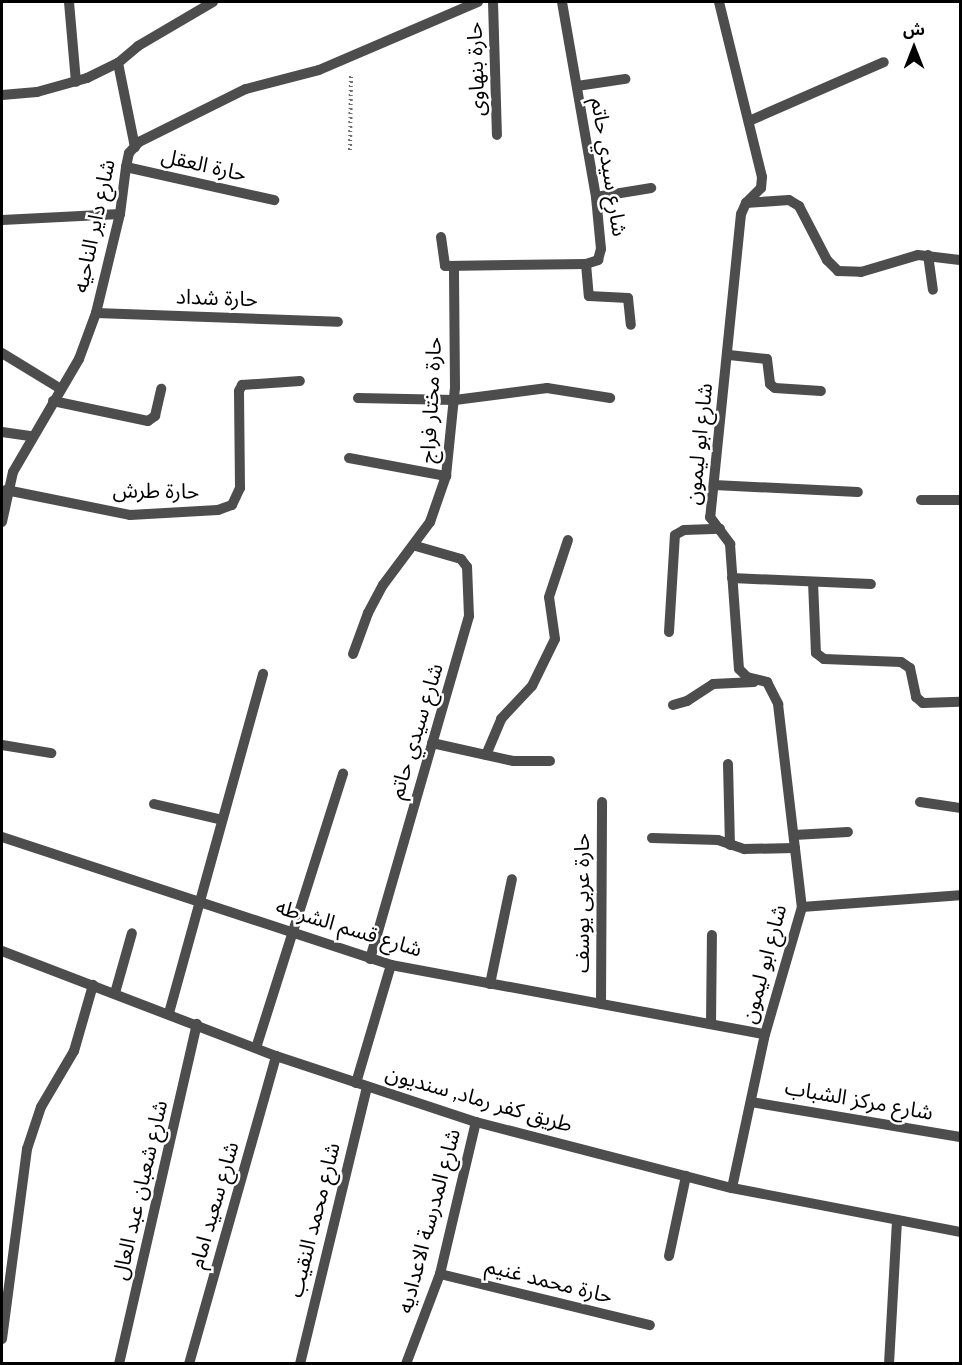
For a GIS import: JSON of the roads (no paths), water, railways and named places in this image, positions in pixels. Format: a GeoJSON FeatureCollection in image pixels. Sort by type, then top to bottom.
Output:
{"type":"FeatureCollection","features":[{"type":"Feature","properties":{"kind":"street"},"geometry":{"type":"LineString","coordinates":[[69,2],[76,82]]}},
{"type":"Feature","properties":{"kind":"street"},"geometry":{"type":"LineString","coordinates":[[2,95],[37,92],[76,82],[118,63],[138,46],[213,2]]}},
{"type":"Feature","properties":{"kind":"street","name":"شارع داير الناحيه"},"geometry":{"type":"LineString","coordinates":[[2,522],[6,490],[32,436],[79,359],[96,313],[120,214],[126,167],[135,147],[246,89],[319,70],[478,2]]}},
{"type":"Feature","properties":{"kind":"street","name":"حارة بنهاوى"},"geometry":{"type":"LineString","coordinates":[[493,2],[497,135]]}},
{"type":"Feature","properties":{"kind":"street","name":"شارع سيدي حاتم"},"geometry":{"type":"LineString","coordinates":[[562,2],[596,197],[601,255],[594,264],[586,264]]}},
{"type":"Feature","properties":{"kind":"street","name":"شارع ابو ليمون"},"geometry":{"type":"LineString","coordinates":[[719,2],[749,121],[761,188],[746,203],[741,214],[729,355],[710,517],[729,544],[739,669],[747,677],[766,682],[778,704],[802,907],[765,1034],[732,1188]]}},
{"type":"Feature","properties":{"kind":"street"},"geometry":{"type":"LineString","coordinates":[[749,121],[884,62]]}},
{"type":"Feature","properties":{"kind":"street"},"geometry":{"type":"LineString","coordinates":[[118,63],[135,147]]}},
{"type":"Feature","properties":{"kind":"street"},"geometry":{"type":"LineString","coordinates":[[577,86],[625,79]]}},
{"type":"Feature","properties":{"kind":"street","name":"حارة العقل"},"geometry":{"type":"LineString","coordinates":[[126,167],[274,200]]}},
{"type":"Feature","properties":{"kind":"street"},"geometry":{"type":"LineString","coordinates":[[596,197],[651,188]]}},
{"type":"Feature","properties":{"kind":"street"},"geometry":{"type":"LineString","coordinates":[[746,203],[789,200],[799,206],[827,261],[838,271],[861,272],[928,255],[960,260]]}},
{"type":"Feature","properties":{"kind":"street"},"geometry":{"type":"LineString","coordinates":[[2,220],[120,214]]}},
{"type":"Feature","properties":{"kind":"street"},"geometry":{"type":"LineString","coordinates":[[441,237],[442,264],[454,268],[586,264],[588,293],[595,299],[628,298],[631,325]]}},
{"type":"Feature","properties":{"kind":"street"},"geometry":{"type":"LineString","coordinates":[[928,255],[933,290]]}},
{"type":"Feature","properties":{"kind":"street","name":"حارة مختار فراج"},"geometry":{"type":"LineString","coordinates":[[353,654],[368,613],[383,585],[416,546],[430,522],[446,476],[455,400],[454,268]]}},
{"type":"Feature","properties":{"kind":"street","name":"حارة شداد"},"geometry":{"type":"LineString","coordinates":[[96,313],[338,322]]}},
{"type":"Feature","properties":{"kind":"street"},"geometry":{"type":"LineString","coordinates":[[2,353],[61,388]]}},
{"type":"Feature","properties":{"kind":"street"},"geometry":{"type":"LineString","coordinates":[[729,355],[767,359],[770,384],[775,388],[821,391]]}},
{"type":"Feature","properties":{"kind":"street","name":"حارة طرش"},"geometry":{"type":"LineString","coordinates":[[6,490],[130,515],[218,510],[232,505],[240,488],[239,392],[242,385],[300,381]]}},
{"type":"Feature","properties":{"kind":"street"},"geometry":{"type":"LineString","coordinates":[[358,398],[455,400],[547,388],[610,398]]}},
{"type":"Feature","properties":{"kind":"street"},"geometry":{"type":"LineString","coordinates":[[53,401],[148,421],[155,416],[161,389]]}},
{"type":"Feature","properties":{"kind":"street"},"geometry":{"type":"LineString","coordinates":[[2,432],[32,436]]}},
{"type":"Feature","properties":{"kind":"street"},"geometry":{"type":"LineString","coordinates":[[349,459],[446,476]]}},
{"type":"Feature","properties":{"kind":"street"},"geometry":{"type":"LineString","coordinates":[[714,484],[858,492]]}},
{"type":"Feature","properties":{"kind":"street"},"geometry":{"type":"LineString","coordinates":[[921,500],[960,500]]}},
{"type":"Feature","properties":{"kind":"street"},"geometry":{"type":"LineString","coordinates":[[669,632],[675,535],[684,530],[720,529]]}},
{"type":"Feature","properties":{"kind":"street"},"geometry":{"type":"LineString","coordinates":[[486,755],[501,719],[532,686],[555,639],[549,597],[568,540]]}},
{"type":"Feature","properties":{"kind":"street","name":"شارع سيدي حاتم"},"geometry":{"type":"LineString","coordinates":[[370,959],[462,645],[470,593],[467,567],[461,559],[416,546]]}},
{"type":"Feature","properties":{"kind":"street"},"geometry":{"type":"LineString","coordinates":[[732,578],[871,584]]}},
{"type":"Feature","properties":{"kind":"street"},"geometry":{"type":"LineString","coordinates":[[813,582],[816,653],[824,659],[901,662],[910,668],[916,697],[923,703],[960,702]]}},
{"type":"Feature","properties":{"kind":"street"},"geometry":{"type":"LineString","coordinates":[[169,1013],[263,674]]}},
{"type":"Feature","properties":{"kind":"street"},"geometry":{"type":"LineString","coordinates":[[673,705],[687,701],[713,684],[766,682]]}},
{"type":"Feature","properties":{"kind":"street"},"geometry":{"type":"LineString","coordinates":[[432,743],[513,761],[550,761]]}},
{"type":"Feature","properties":{"kind":"street"},"geometry":{"type":"LineString","coordinates":[[2,745],[51,753]]}},
{"type":"Feature","properties":{"kind":"street"},"geometry":{"type":"LineString","coordinates":[[728,764],[729,845]]}},
{"type":"Feature","properties":{"kind":"street"},"geometry":{"type":"LineString","coordinates":[[256,1048],[290,932],[343,773]]}},
{"type":"Feature","properties":{"kind":"street","name":"حارة عربى يوسف"},"geometry":{"type":"LineString","coordinates":[[601,1004],[602,802]]}},
{"type":"Feature","properties":{"kind":"street"},"geometry":{"type":"LineString","coordinates":[[920,802],[960,808]]}},
{"type":"Feature","properties":{"kind":"street"},"geometry":{"type":"LineString","coordinates":[[154,804],[222,820]]}},
{"type":"Feature","properties":{"kind":"street"},"geometry":{"type":"LineString","coordinates":[[794,835],[848,832]]}},
{"type":"Feature","properties":{"kind":"street","name":"شارع قسم الشرطه"},"geometry":{"type":"LineString","coordinates":[[2,837],[390,965],[765,1034]]}},
{"type":"Feature","properties":{"kind":"street"},"geometry":{"type":"LineString","coordinates":[[652,838],[718,840],[744,849],[795,848]]}},
{"type":"Feature","properties":{"kind":"street"},"geometry":{"type":"LineString","coordinates":[[490,984],[512,879]]}},
{"type":"Feature","properties":{"kind":"street"},"geometry":{"type":"LineString","coordinates":[[802,907],[960,895]]}},
{"type":"Feature","properties":{"kind":"street"},"geometry":{"type":"LineString","coordinates":[[114,993],[132,933]]}},
{"type":"Feature","properties":{"kind":"street"},"geometry":{"type":"LineString","coordinates":[[711,1024],[712,935]]}},
{"type":"Feature","properties":{"kind":"street","name":"طريق كفر رماد, سنديون"},"geometry":{"type":"LineString","coordinates":[[2,951],[198,1024],[276,1056],[476,1122],[732,1188],[960,1232]]}},
{"type":"Feature","properties":{"kind":"street","name":"شارع محمد النقيب"},"geometry":{"type":"LineString","coordinates":[[300,1364],[361,1085],[390,965]]}},
{"type":"Feature","properties":{"kind":"street"},"geometry":{"type":"LineString","coordinates":[[2,1332],[27,1149],[41,1107],[74,1051],[93,985]]}},
{"type":"Feature","properties":{"kind":"street","name":"شارع شعبان عبد العال"},"geometry":{"type":"LineString","coordinates":[[119,1364],[198,1024]]}},
{"type":"Feature","properties":{"kind":"street","name":"شارع سعيد امام"},"geometry":{"type":"LineString","coordinates":[[189,1364],[276,1056]]}},
{"type":"Feature","properties":{"kind":"street","name":"شارع مركز الشباب"},"geometry":{"type":"LineString","coordinates":[[751,1102],[960,1137]]}},
{"type":"Feature","properties":{"kind":"street","name":"شارع المدرسة الاعداديه"},"geometry":{"type":"LineString","coordinates":[[406,1364],[440,1274],[476,1122]]}},
{"type":"Feature","properties":{"kind":"street"},"geometry":{"type":"LineString","coordinates":[[669,1256],[686,1176]]}},
{"type":"Feature","properties":{"kind":"street"},"geometry":{"type":"LineString","coordinates":[[890,1364],[897,1220]]}},
{"type":"Feature","properties":{"kind":"street","name":"حارة محمد غنيم"},"geometry":{"type":"LineString","coordinates":[[440,1274],[650,1325]]}}]}
